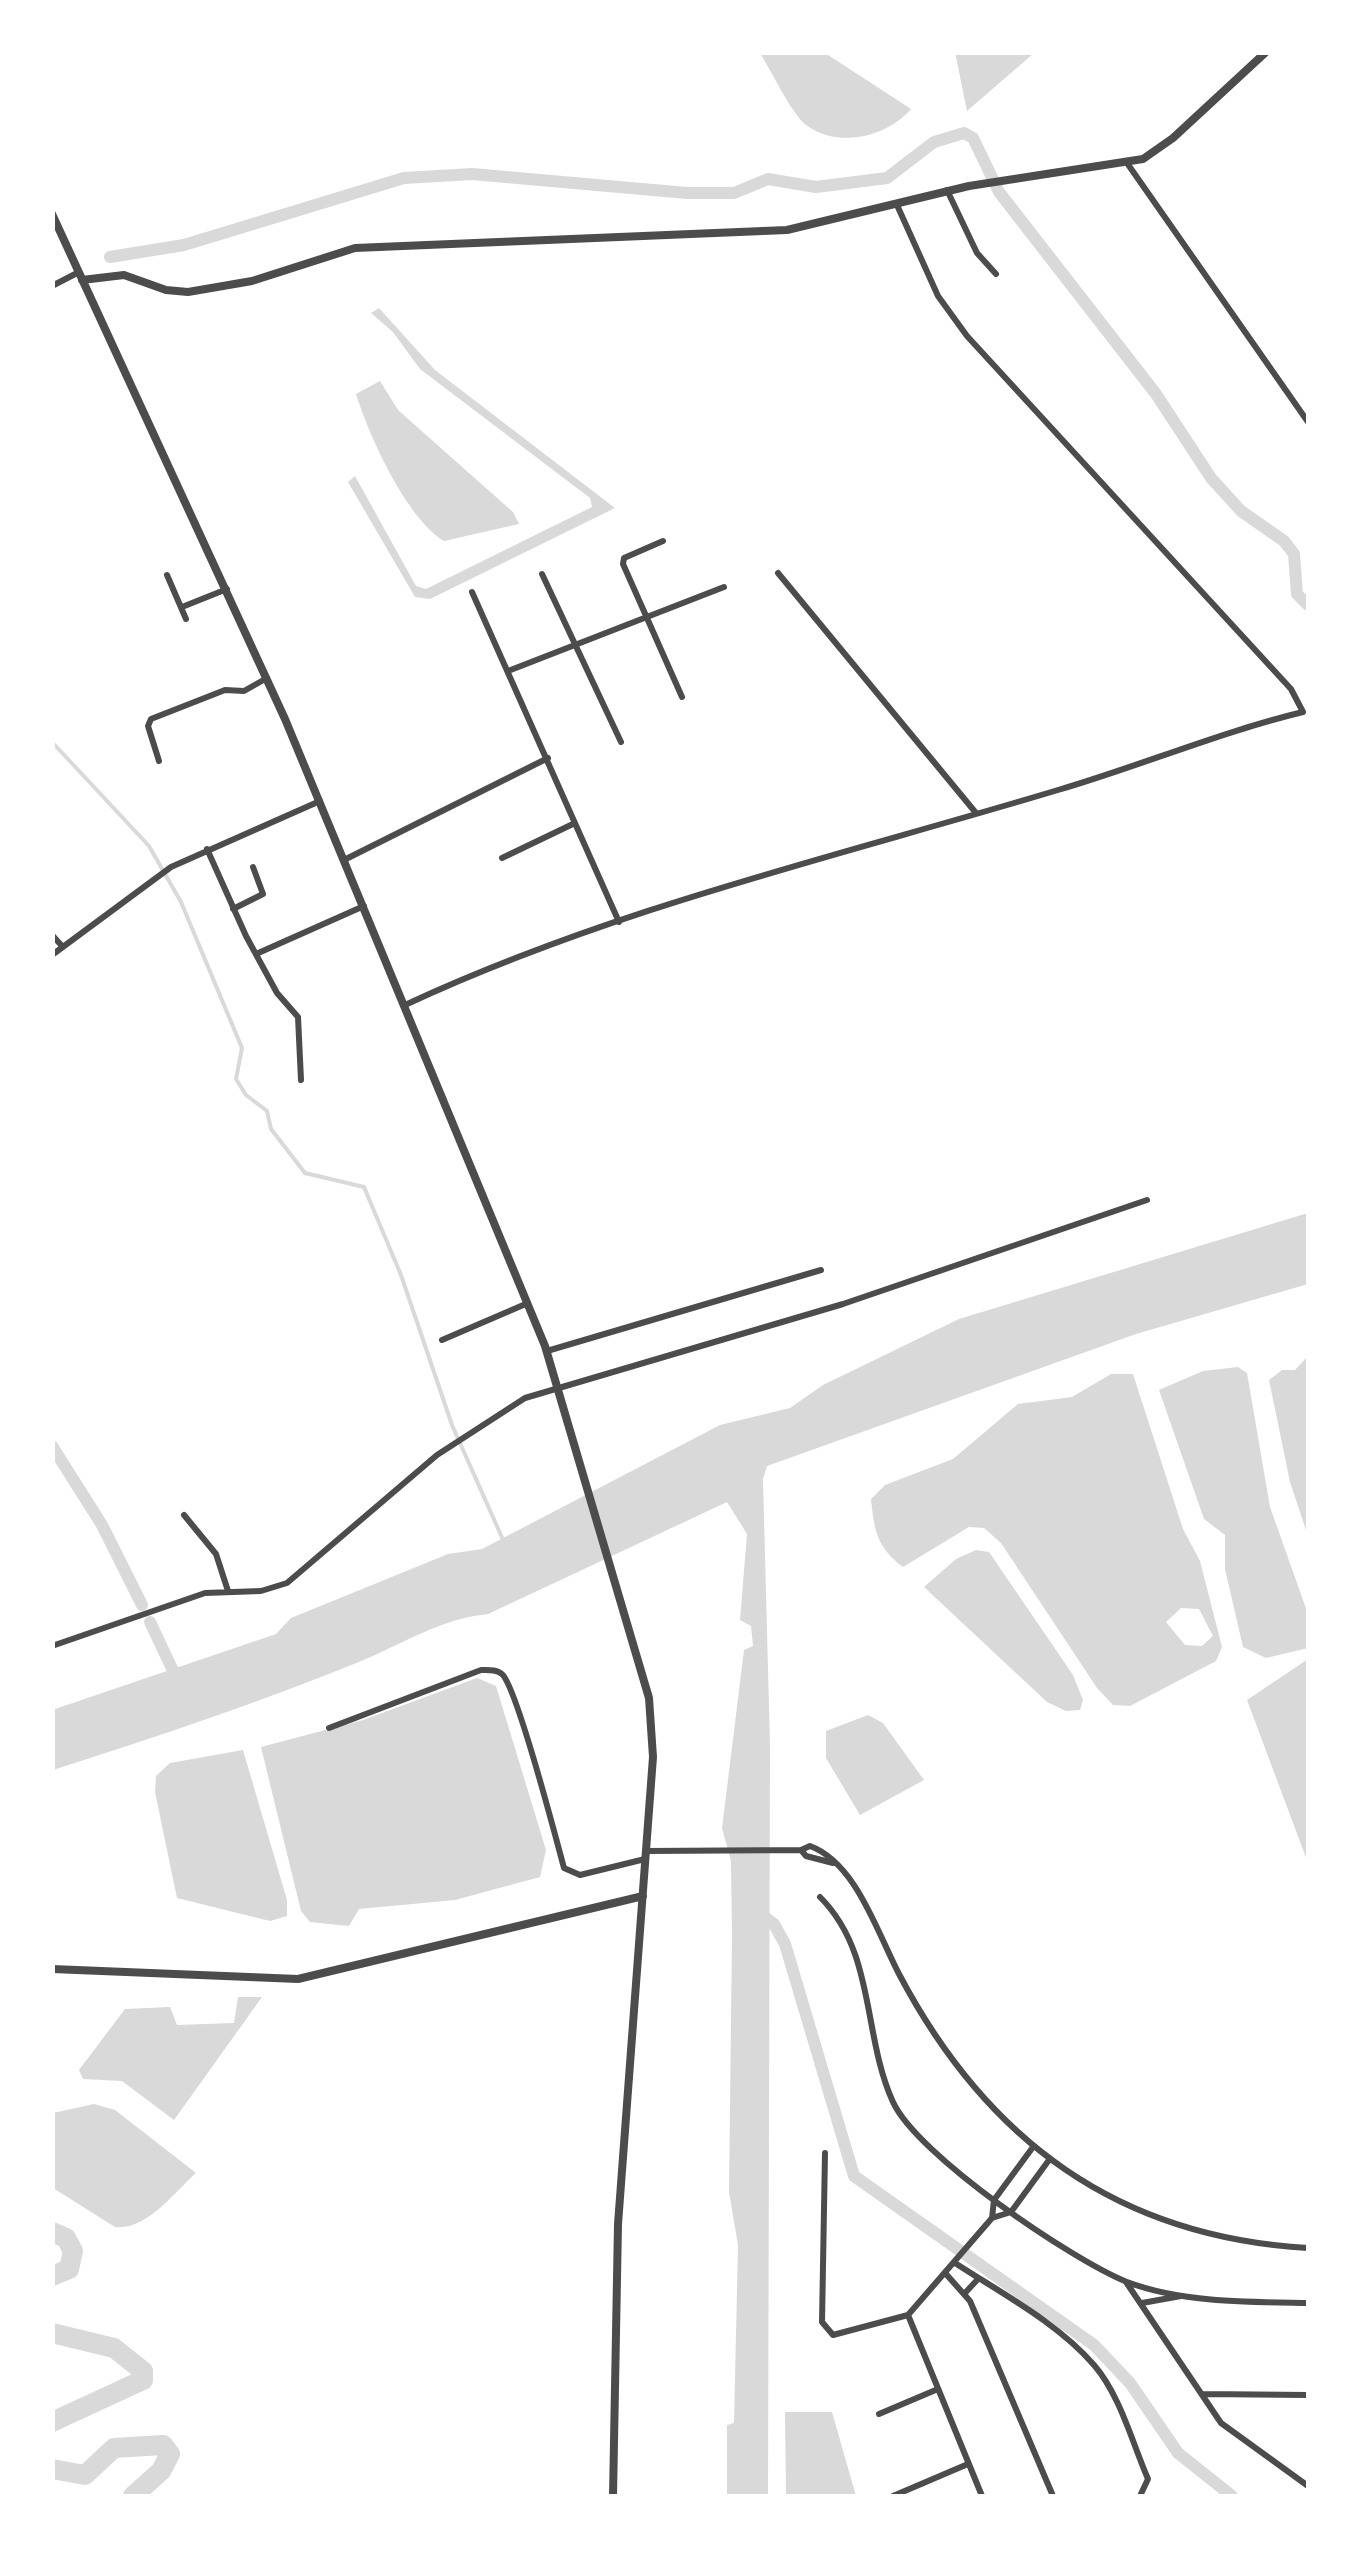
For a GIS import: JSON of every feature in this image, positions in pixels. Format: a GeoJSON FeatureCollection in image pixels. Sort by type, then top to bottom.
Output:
{"type":"FeatureCollection","features":[{"type":"Feature","properties":{"kind":"street"},"geometry":{"type":"LineString","coordinates":[[52,286],[81,276],[124,275],[166,290],[212,290],[354,248],[724,236],[787,230],[947,190],[1127,163],[1158,151],[1266,52]]}},
{"type":"Feature","properties":{"kind":"street"},"geometry":{"type":"LineString","coordinates":[[1127,163],[1308,422]]}},
{"type":"Feature","properties":{"kind":"street"},"geometry":{"type":"LineString","coordinates":[[947,190],[976,253],[996,274]]}},
{"type":"Feature","properties":{"kind":"street"},"geometry":{"type":"LineString","coordinates":[[405,1005],[477,971],[619,922],[1303,712],[1291,689],[967,336],[938,296],[897,204]]}},
{"type":"Feature","properties":{"kind":"street"},"geometry":{"type":"LineString","coordinates":[[52,214],[267,678],[548,1351],[561,1385],[650,1704],[653,1756],[618,2224],[613,2496]]}},
{"type":"Feature","properties":{"kind":"street"},"geometry":{"type":"LineString","coordinates":[[663,541],[624,558],[623,564],[682,697]]}},
{"type":"Feature","properties":{"kind":"street"},"geometry":{"type":"LineString","coordinates":[[778,573],[976,813]]}},
{"type":"Feature","properties":{"kind":"street"},"geometry":{"type":"LineString","coordinates":[[542,574],[620,742]]}},
{"type":"Feature","properties":{"kind":"street"},"geometry":{"type":"LineString","coordinates":[[166,575],[186,619]]}},
{"type":"Feature","properties":{"kind":"street"},"geometry":{"type":"LineString","coordinates":[[508,671],[724,587]]}},
{"type":"Feature","properties":{"kind":"street"},"geometry":{"type":"LineString","coordinates":[[182,607],[228,589]]}},
{"type":"Feature","properties":{"kind":"street"},"geometry":{"type":"LineString","coordinates":[[472,592],[619,922]]}},
{"type":"Feature","properties":{"kind":"street"},"geometry":{"type":"LineString","coordinates":[[159,760],[148,726],[151,718],[228,689],[244,691],[267,678]]}},
{"type":"Feature","properties":{"kind":"street"},"geometry":{"type":"LineString","coordinates":[[344,860],[548,758]]}},
{"type":"Feature","properties":{"kind":"street"},"geometry":{"type":"LineString","coordinates":[[52,954],[171,866],[320,802]]}},
{"type":"Feature","properties":{"kind":"street"},"geometry":{"type":"LineString","coordinates":[[502,858],[575,823]]}},
{"type":"Feature","properties":{"kind":"street"},"geometry":{"type":"LineString","coordinates":[[207,849],[277,994],[298,1017],[301,1080]]}},
{"type":"Feature","properties":{"kind":"street"},"geometry":{"type":"LineString","coordinates":[[233,909],[262,894],[253,867]]}},
{"type":"Feature","properties":{"kind":"street"},"geometry":{"type":"LineString","coordinates":[[256,954],[364,906]]}},
{"type":"Feature","properties":{"kind":"street"},"geometry":{"type":"LineString","coordinates":[[52,935],[62,946]]}},
{"type":"Feature","properties":{"kind":"street"},"geometry":{"type":"LineString","coordinates":[[52,1646],[205,1593],[262,1591],[287,1584],[456,1442],[496,1413],[561,1385],[843,1304],[1147,1200]]}},
{"type":"Feature","properties":{"kind":"street"},"geometry":{"type":"LineString","coordinates":[[548,1351],[821,1270]]}},
{"type":"Feature","properties":{"kind":"street"},"geometry":{"type":"LineString","coordinates":[[442,1340],[528,1302]]}},
{"type":"Feature","properties":{"kind":"street"},"geometry":{"type":"LineString","coordinates":[[184,1515],[216,1554],[228,1591]]}},
{"type":"Feature","properties":{"kind":"street"},"geometry":{"type":"LineString","coordinates":[[330,1728],[481,1670],[493,1670],[502,1675],[516,1713],[564,1868],[580,1875],[646,1855],[721,1850],[800,1850],[824,1863],[835,1863],[852,1883],[949,2058],[985,2101],[1048,2160],[1109,2198],[1166,2223],[1218,2238],[1308,2248]]}},
{"type":"Feature","properties":{"kind":"street"},"geometry":{"type":"LineString","coordinates":[[52,1970],[298,1979],[362,1967],[643,1896]]}},
{"type":"Feature","properties":{"kind":"street"},"geometry":{"type":"LineString","coordinates":[[820,1897],[842,1920],[860,1964],[871,2036],[893,2102],[905,2124],[935,2155],[1010,2212],[1126,2281],[1183,2296],[1308,2304]]}},
{"type":"Feature","properties":{"kind":"street"},"geometry":{"type":"LineString","coordinates":[[992,2218],[994,2200],[1033,2146]]}},
{"type":"Feature","properties":{"kind":"street"},"geometry":{"type":"LineString","coordinates":[[825,2153],[824,2328],[833,2336],[908,2316],[992,2218],[1010,2212],[1048,2160]]}},
{"type":"Feature","properties":{"kind":"street"},"geometry":{"type":"LineString","coordinates":[[955,2263],[1094,2364],[1148,2479],[1140,2496]]}},
{"type":"Feature","properties":{"kind":"street"},"geometry":{"type":"LineString","coordinates":[[946,2274],[964,2293],[1053,2496]]}},
{"type":"Feature","properties":{"kind":"street"},"geometry":{"type":"LineString","coordinates":[[964,2293],[978,2278]]}},
{"type":"Feature","properties":{"kind":"street"},"geometry":{"type":"LineString","coordinates":[[1126,2281],[1201,2394],[1237,2438],[1306,2484]]}},
{"type":"Feature","properties":{"kind":"street"},"geometry":{"type":"LineString","coordinates":[[1142,2303],[1183,2296]]}},
{"type":"Feature","properties":{"kind":"street"},"geometry":{"type":"LineString","coordinates":[[908,2316],[982,2496]]}},
{"type":"Feature","properties":{"kind":"street"},"geometry":{"type":"LineString","coordinates":[[879,2414],[938,2390]]}},
{"type":"Feature","properties":{"kind":"street"},"geometry":{"type":"LineString","coordinates":[[1201,2394],[1308,2395]]}},
{"type":"Feature","properties":{"kind":"street"},"geometry":{"type":"LineString","coordinates":[[893,2496],[968,2464]]}},
{"type":"Feature","properties":{"kind":"shaded area"},"geometry":{"type":"Polygon","coordinates":[[[955,52],[1034,52],[1034,53],[967,111],[955,52]]]}},
{"type":"Feature","properties":{"kind":"shaded area"},"geometry":{"type":"Polygon","coordinates":[[[760,53],[825,53],[911,109],[876,133],[847,138],[819,132],[806,125],[794,111],[760,53]]]}},
{"type":"Feature","properties":{"kind":"shaded area"},"geometry":{"type":"Polygon","coordinates":[[[379,308],[435,370],[615,508],[430,599],[415,597],[348,482],[355,476],[416,586],[426,589],[592,507],[590,498],[420,369],[393,332],[371,313],[379,308]]]}},
{"type":"Feature","properties":{"kind":"shaded area"},"geometry":{"type":"Polygon","coordinates":[[[380,381],[398,410],[513,512],[519,524],[444,541],[430,530],[391,475],[356,394],[380,381]]]}},
{"type":"Feature","properties":{"kind":"shaded area"},"geometry":{"type":"Polygon","coordinates":[[[1308,1213],[1308,1284],[1136,1334],[767,1466],[763,1479],[770,1745],[768,2496],[727,2496],[727,2425],[734,2423],[738,2245],[729,2192],[731,1861],[722,1828],[744,1650],[753,1646],[751,1626],[740,1620],[747,1534],[727,1502],[488,1614],[437,1627],[283,1692],[53,1770],[52,1710],[276,1634],[291,1618],[448,1554],[482,1549],[720,1425],[790,1408],[823,1385],[959,1319],[1308,1213]]]}},
{"type":"Feature","properties":{"kind":"shaded area"},"geometry":{"type":"Polygon","coordinates":[[[1308,1356],[1308,1536],[1290,1482],[1269,1380],[1282,1370],[1295,1370],[1308,1356]]]}},
{"type":"Feature","properties":{"kind":"shaded area"},"geometry":{"type":"Polygon","coordinates":[[[1238,1367],[1247,1373],[1270,1507],[1308,1614],[1308,1648],[1266,1658],[1243,1647],[1225,1569],[1225,1535],[1204,1519],[1159,1390],[1203,1371],[1238,1367]]]}},
{"type":"Feature","properties":{"kind":"shaded area"},"geometry":{"type":"Polygon","coordinates":[[[1111,1374],[1133,1374],[1183,1529],[1200,1561],[1222,1647],[1216,1661],[1130,1706],[1113,1705],[1097,1688],[1001,1543],[984,1528],[969,1527],[903,1567],[882,1545],[874,1520],[871,1499],[885,1485],[953,1459],[1018,1404],[1072,1397],[1111,1374]],[[1181,1608],[1166,1622],[1185,1645],[1202,1646],[1213,1636],[1199,1609],[1181,1608]]]}},
{"type":"Feature","properties":{"kind":"shaded area"},"geometry":{"type":"Polygon","coordinates":[[[976,1550],[989,1552],[1073,1675],[1083,1700],[1080,1710],[1066,1711],[1047,1702],[924,1587],[956,1559],[976,1550]]]}},
{"type":"Feature","properties":{"kind":"shaded area"},"geometry":{"type":"Polygon","coordinates":[[[1308,1659],[1308,1863],[1247,1700],[1308,1659]]]}},
{"type":"Feature","properties":{"kind":"shaded area"},"geometry":{"type":"Polygon","coordinates":[[[477,1678],[496,1686],[546,1850],[540,1877],[455,1900],[359,1909],[349,1926],[310,1922],[301,1911],[261,1747],[363,1720],[477,1678]]]}},
{"type":"Feature","properties":{"kind":"shaded area"},"geometry":{"type":"Polygon","coordinates":[[[868,1715],[883,1723],[924,1780],[860,1815],[826,1758],[826,1731],[868,1715]]]}},
{"type":"Feature","properties":{"kind":"shaded area"},"geometry":{"type":"Polygon","coordinates":[[[243,1750],[287,1900],[287,1916],[270,1921],[177,1898],[155,1792],[156,1776],[170,1763],[243,1750]]]}},
{"type":"Feature","properties":{"kind":"shaded area"},"geometry":{"type":"Polygon","coordinates":[[[238,1997],[262,1997],[174,2120],[122,2081],[83,2079],[79,2070],[125,2009],[170,2007],[177,2025],[234,2023],[238,1997]]]}},
{"type":"Feature","properties":{"kind":"shaded area"},"geometry":{"type":"Polygon","coordinates":[[[94,2104],[115,2110],[196,2173],[149,2217],[127,2227],[115,2227],[53,2188],[53,2113],[94,2104]]]}},
{"type":"Feature","properties":{"kind":"shaded area"},"geometry":{"type":"Polygon","coordinates":[[[785,2412],[832,2412],[856,2496],[786,2496],[785,2412]]]}},
{"type":"Feature","properties":{"kind":"waterway"},"geometry":{"type":"LineString","coordinates":[[110,257],[184,245],[404,178],[472,174],[687,193],[734,193],[768,179],[816,187],[887,178],[934,142],[964,133],[973,138],[999,192],[1156,394],[1211,478],[1241,511],[1284,541],[1294,554],[1297,594],[1308,605]]}},
{"type":"Feature","properties":{"kind":"waterway"},"geometry":{"type":"LineString","coordinates":[[52,742],[149,846],[181,902],[242,1048],[236,1079],[246,1095],[267,1111],[271,1129],[305,1173],[364,1187],[401,1275],[452,1425],[504,1542]]}},
{"type":"Feature","properties":{"kind":"waterway"},"geometry":{"type":"LineString","coordinates":[[52,1446],[102,1525],[142,1605]]}},
{"type":"Feature","properties":{"kind":"waterway"},"geometry":{"type":"LineString","coordinates":[[150,1622],[177,1679]]}},
{"type":"Feature","properties":{"kind":"waterway"},"geometry":{"type":"LineString","coordinates":[[757,1911],[774,1924],[785,1944],[854,2176],[1094,2345],[1130,2383],[1178,2453],[1232,2496]]}},
{"type":"Feature","properties":{"kind":"waterway"},"geometry":{"type":"LineString","coordinates":[[52,2232],[66,2238],[73,2251],[69,2269],[52,2276]]}},
{"type":"Feature","properties":{"kind":"waterway"},"geometry":{"type":"LineString","coordinates":[[52,2333],[114,2348],[143,2371],[143,2380],[52,2422]]}},
{"type":"Feature","properties":{"kind":"waterway"},"geometry":{"type":"LineString","coordinates":[[52,2469],[85,2475],[114,2448],[163,2445],[170,2454],[161,2471],[133,2496]]}}]}
